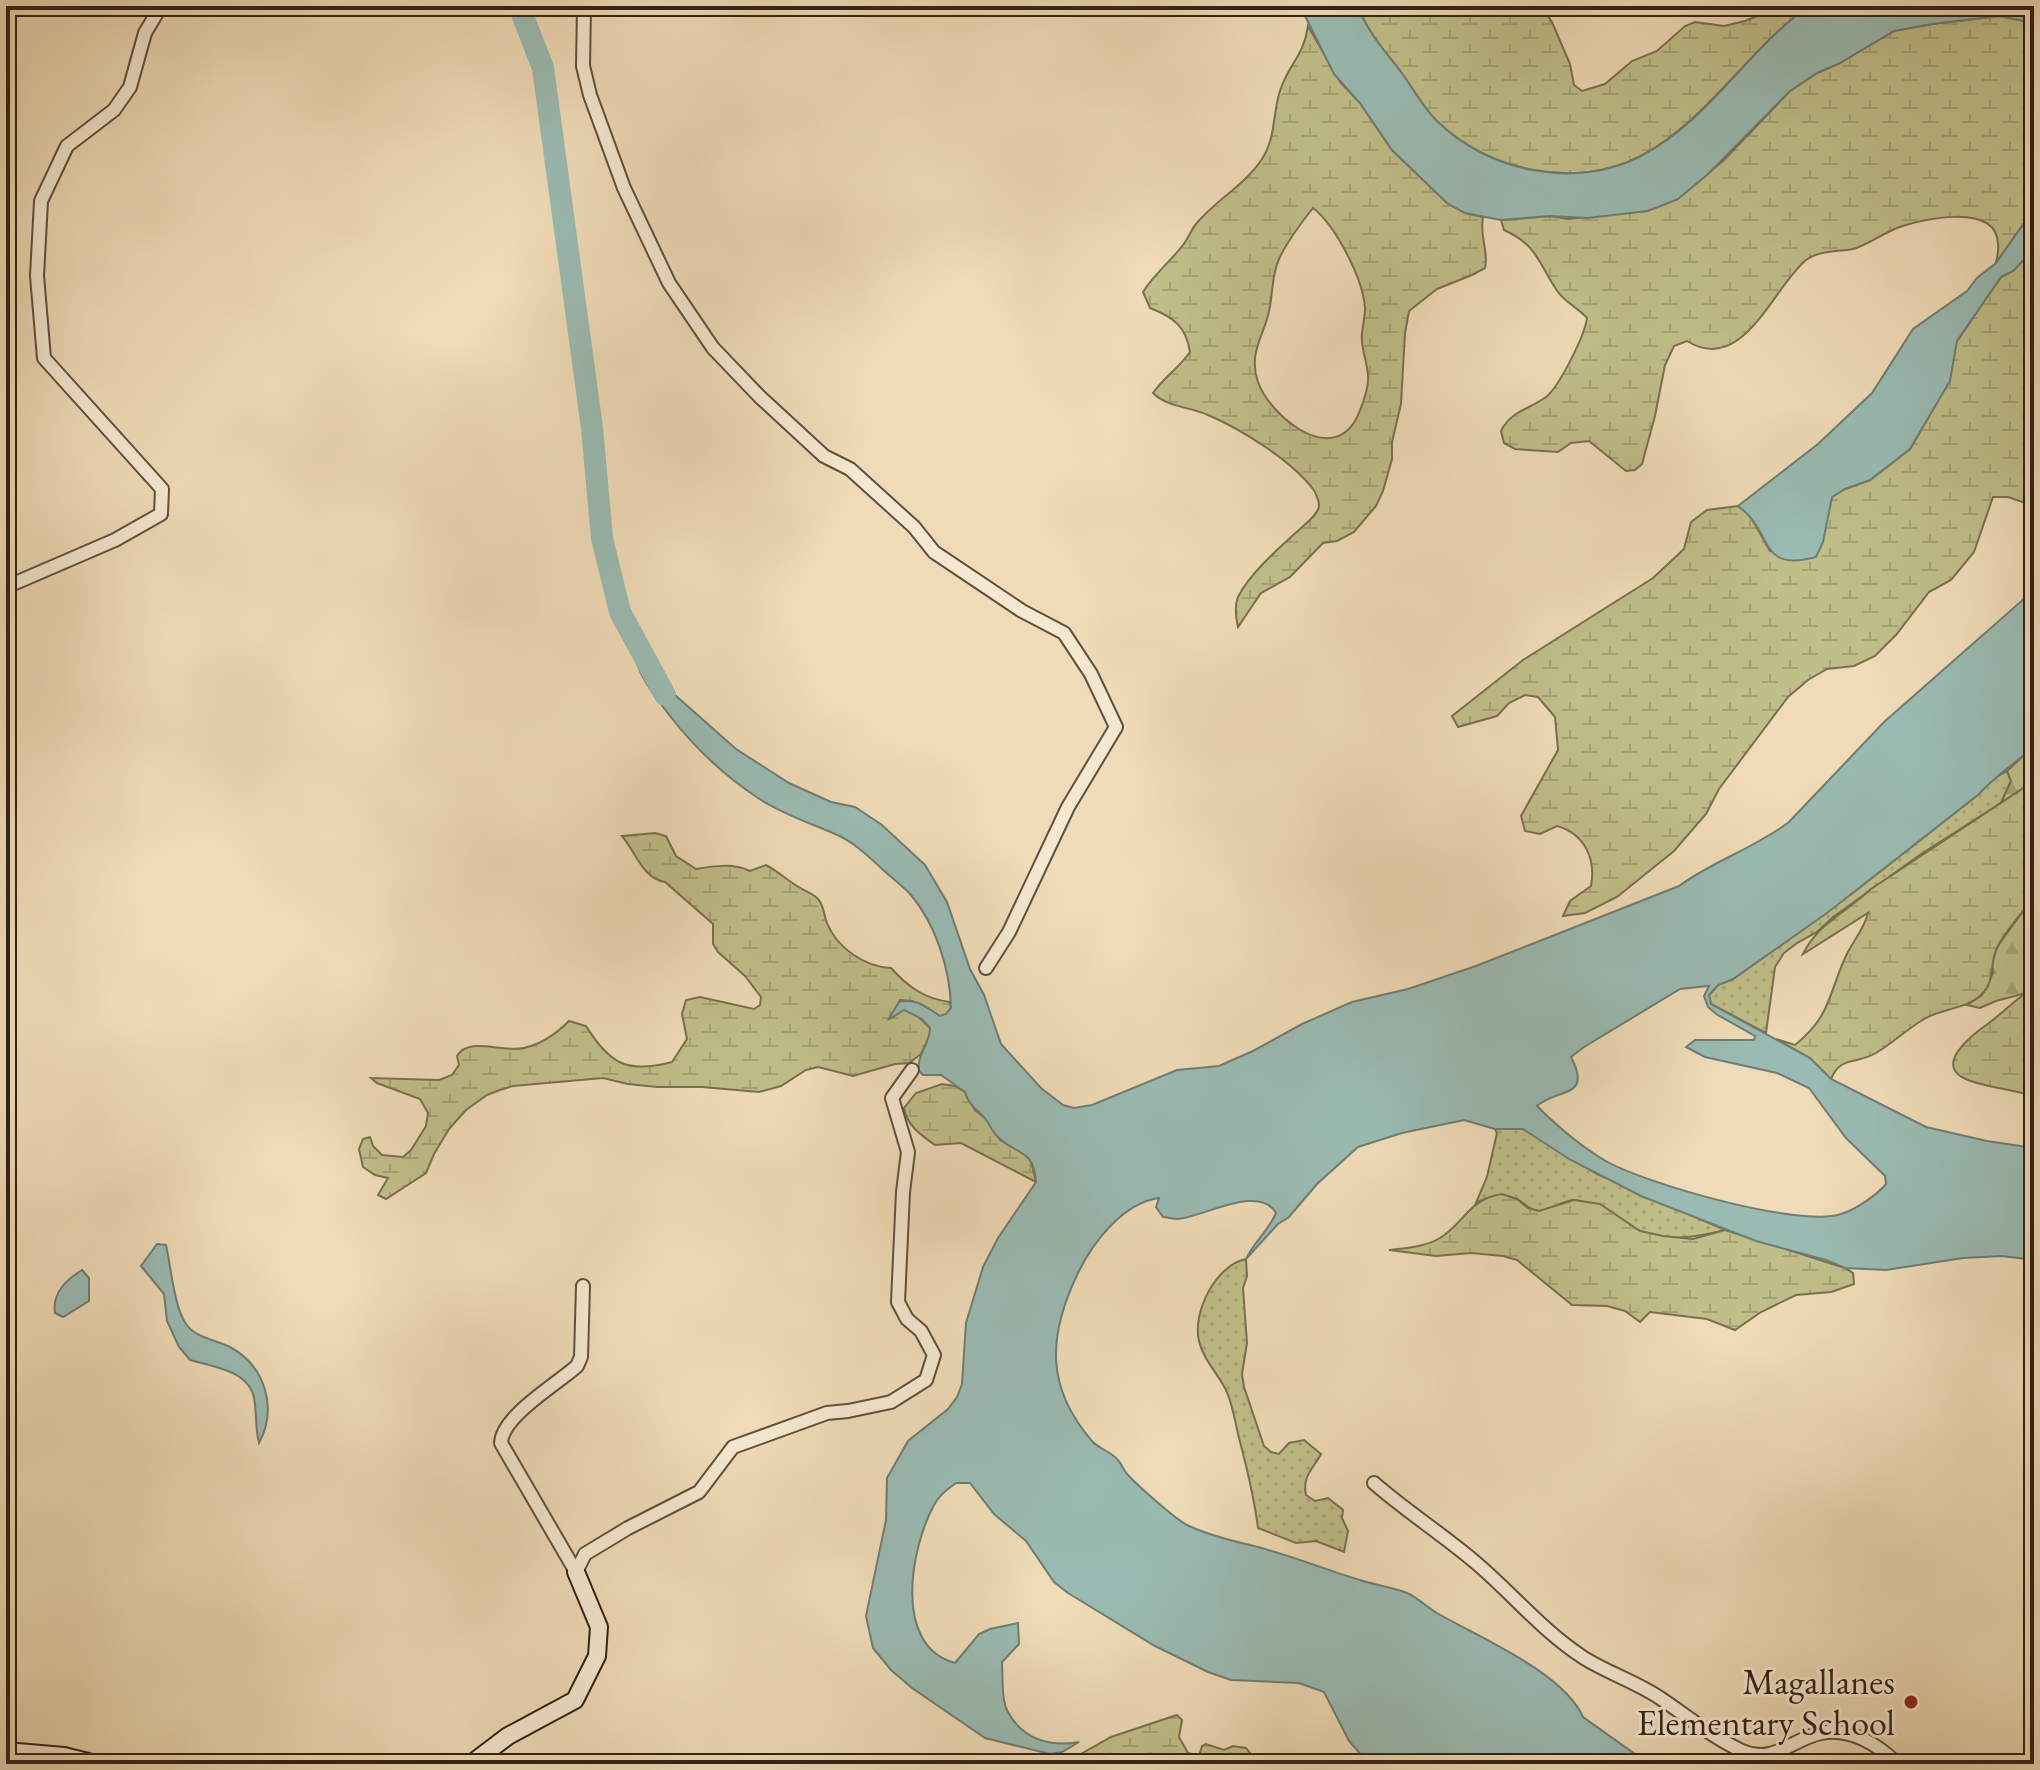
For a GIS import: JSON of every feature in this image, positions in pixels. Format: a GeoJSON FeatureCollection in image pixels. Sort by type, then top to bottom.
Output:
{"type":"FeatureCollection","features":[{"type":"Feature","properties":{"kind":"street"},"geometry":{"type":"LineString","coordinates":[[6,587],[115,540],[161,514],[162,489],[44,358],[37,276],[41,201],[67,146],[114,110],[130,87],[145,33],[161,6]]}},
{"type":"Feature","properties":{"kind":"street"},"geometry":{"type":"LineString","coordinates":[[584,6],[583,66],[590,95],[624,188],[669,283],[713,348],[824,456],[850,469],[904,517],[934,552],[1022,611],[1064,633],[1091,674],[1116,727],[1068,807],[1009,932],[986,968]]}},
{"type":"Feature","properties":{"kind":"street"},"geometry":{"type":"LineString","coordinates":[[576,1572],[585,1554],[699,1492],[733,1447],[827,1413],[891,1402],[926,1380],[934,1355],[921,1331],[907,1319],[898,1302],[908,1152],[892,1098],[912,1070]]}},
{"type":"Feature","properties":{"kind":"street"},"geometry":{"type":"LineString","coordinates":[[471,1764],[508,1736],[575,1700],[597,1656],[599,1627],[576,1572],[501,1443],[501,1433],[510,1420],[577,1366],[581,1357],[583,1286]]}},
{"type":"Feature","properties":{"kind":"street"},"geometry":{"type":"LineString","coordinates":[[1374,1483],[1474,1561],[1550,1634],[1586,1660],[1657,1696],[1726,1743],[1746,1753],[1762,1756],[1781,1752],[1822,1733],[1840,1733],[1860,1737],[1897,1764]]}},
{"type":"Feature","properties":{"kind":"street"},"geometry":{"type":"LineString","coordinates":[[6,1751],[64,1756],[96,1764]]}},
{"type":"Feature","properties":{"kind":"green space"},"geometry":{"type":"Polygon","coordinates":[[[1358,6],[1541,6],[1552,22],[1570,64],[1574,85],[1582,91],[1605,84],[1632,61],[1657,51],[1685,26],[1695,22],[1724,26],[1782,6],[1809,6],[1766,43],[1708,104],[1665,141],[1641,156],[1616,166],[1589,172],[1562,173],[1507,163],[1457,138],[1427,110],[1371,33],[1358,6]]]}},
{"type":"Feature","properties":{"kind":"green space"},"geometry":{"type":"Polygon","coordinates":[[[2000,16],[2034,23],[2034,209],[1996,263],[1998,246],[1994,231],[1972,218],[1956,217],[1908,224],[1858,247],[1811,257],[1794,273],[1741,338],[1725,347],[1707,349],[1687,341],[1674,346],[1665,365],[1642,464],[1635,470],[1626,471],[1589,441],[1571,443],[1558,452],[1515,449],[1504,443],[1501,431],[1505,424],[1520,411],[1546,397],[1558,383],[1577,348],[1587,318],[1561,296],[1537,256],[1524,242],[1504,230],[1501,220],[1550,216],[1568,219],[1647,211],[1678,199],[1724,160],[1790,91],[1817,73],[1894,31],[2000,16]]]}},
{"type":"Feature","properties":{"kind":"green space"},"geometry":{"type":"Polygon","coordinates":[[[1308,26],[1340,82],[1360,103],[1392,150],[1447,203],[1465,213],[1483,217],[1486,262],[1485,268],[1437,289],[1409,311],[1401,404],[1392,442],[1392,459],[1376,506],[1354,532],[1337,541],[1323,543],[1290,577],[1261,593],[1238,627],[1236,604],[1243,588],[1266,561],[1314,516],[1319,506],[1318,499],[1304,478],[1250,437],[1208,415],[1172,404],[1153,393],[1190,352],[1182,329],[1172,319],[1150,308],[1143,292],[1183,245],[1196,224],[1262,159],[1270,141],[1281,88],[1308,26]],[[1313,208],[1279,259],[1268,315],[1256,351],[1255,371],[1264,395],[1286,420],[1300,430],[1330,438],[1344,433],[1355,421],[1368,385],[1368,374],[1362,339],[1363,296],[1354,268],[1322,216],[1313,208]]]}},
{"type":"Feature","properties":{"kind":"green space"},"geometry":{"type":"Polygon","coordinates":[[[2034,249],[2034,506],[2008,497],[1993,497],[1974,552],[1951,580],[1929,592],[1896,635],[1875,656],[1854,666],[1827,669],[1808,680],[1788,697],[1719,789],[1706,814],[1674,851],[1617,897],[1585,913],[1563,916],[1570,901],[1591,886],[1590,857],[1581,841],[1567,830],[1557,826],[1540,834],[1525,831],[1521,816],[1558,750],[1555,717],[1538,697],[1525,695],[1509,703],[1497,716],[1458,727],[1452,716],[1523,660],[1653,578],[1684,549],[1691,522],[1707,510],[1738,506],[1749,514],[1770,551],[1827,514],[1832,497],[1870,480],[1910,449],[1936,404],[1957,341],[2001,277],[2013,271],[2034,249]]]}},
{"type":"Feature","properties":{"kind":"green space"},"geometry":{"type":"Polygon","coordinates":[[[2034,746],[2034,781],[2001,803],[2011,781],[2007,771],[2034,746]]]}},
{"type":"Feature","properties":{"kind":"green space"},"geometry":{"type":"Polygon","coordinates":[[[2007,771],[2011,781],[2001,803],[1921,854],[1784,953],[1775,967],[1766,1033],[1711,1004],[1709,995],[1718,985],[1733,979],[1853,893],[1979,794],[1994,778],[2007,771]]]}},
{"type":"Feature","properties":{"kind":"green space"},"geometry":{"type":"Polygon","coordinates":[[[2034,781],[2034,891],[2000,941],[1989,983],[1982,994],[1969,1003],[1926,1018],[1869,1057],[1844,1063],[1831,1079],[1810,1058],[1776,1039],[1795,1045],[1815,1025],[1868,913],[1803,954],[1817,934],[1871,889],[2034,781]]]}},
{"type":"Feature","properties":{"kind":"green space"},"geometry":{"type":"Polygon","coordinates":[[[655,833],[666,836],[676,856],[696,869],[730,866],[750,871],[766,865],[818,899],[832,932],[853,954],[871,964],[891,968],[925,995],[950,1002],[951,1011],[937,1020],[912,1001],[900,1000],[895,1010],[910,1011],[930,1028],[930,1036],[921,1054],[909,1063],[853,1076],[818,1067],[806,1070],[781,1086],[759,1092],[657,1087],[603,1078],[513,1086],[487,1095],[466,1110],[449,1129],[426,1173],[386,1199],[378,1195],[388,1178],[375,1175],[363,1167],[359,1149],[363,1139],[370,1137],[373,1146],[382,1155],[403,1157],[426,1126],[428,1113],[420,1099],[371,1078],[439,1080],[452,1075],[459,1065],[457,1056],[462,1050],[478,1046],[515,1049],[531,1046],[548,1038],[569,1021],[586,1026],[603,1049],[621,1063],[643,1067],[672,1062],[687,1039],[682,1014],[686,1000],[700,997],[754,1009],[760,1005],[761,997],[745,976],[713,944],[713,924],[665,882],[651,875],[622,836],[655,833]]]}},
{"type":"Feature","properties":{"kind":"green space"},"geometry":{"type":"Polygon","coordinates":[[[2034,896],[2034,991],[1980,1008],[1967,1005],[1982,995],[1993,973],[1992,963],[1997,947],[2034,896]]]}},
{"type":"Feature","properties":{"kind":"green space"},"geometry":{"type":"Polygon","coordinates":[[[2034,991],[2034,1096],[1968,1080],[1958,1074],[1953,1067],[1954,1059],[1966,1042],[2023,995],[2034,991]]]}},
{"type":"Feature","properties":{"kind":"green space"},"geometry":{"type":"Polygon","coordinates":[[[942,1084],[965,1092],[975,1110],[986,1119],[1000,1140],[1022,1151],[1031,1161],[1036,1182],[961,1143],[935,1145],[915,1130],[904,1108],[916,1093],[942,1084]]]}},
{"type":"Feature","properties":{"kind":"green space"},"geometry":{"type":"Polygon","coordinates":[[[1495,1129],[1523,1129],[1597,1174],[1725,1230],[1683,1237],[1661,1236],[1640,1231],[1590,1204],[1573,1200],[1538,1211],[1517,1199],[1506,1197],[1490,1197],[1476,1203],[1487,1177],[1497,1133],[1495,1129]]]}},
{"type":"Feature","properties":{"kind":"green space"},"geometry":{"type":"Polygon","coordinates":[[[1502,1194],[1539,1211],[1574,1200],[1600,1204],[1640,1231],[1663,1236],[1693,1239],[1725,1230],[1845,1268],[1853,1273],[1854,1284],[1831,1292],[1796,1295],[1761,1312],[1735,1330],[1707,1319],[1650,1312],[1640,1322],[1625,1311],[1607,1306],[1572,1305],[1517,1260],[1503,1256],[1471,1253],[1436,1256],[1389,1250],[1434,1241],[1448,1232],[1474,1206],[1502,1194]]]}},
{"type":"Feature","properties":{"kind":"green space"},"geometry":{"type":"Polygon","coordinates":[[[1246,1259],[1247,1276],[1243,1288],[1247,1343],[1242,1374],[1244,1387],[1264,1446],[1279,1454],[1289,1443],[1304,1440],[1321,1454],[1307,1478],[1306,1495],[1315,1501],[1328,1498],[1343,1510],[1342,1518],[1348,1531],[1344,1552],[1316,1541],[1296,1543],[1258,1528],[1230,1402],[1223,1384],[1204,1354],[1198,1329],[1203,1304],[1216,1280],[1235,1263],[1246,1259]]]}},
{"type":"Feature","properties":{"kind":"green space"},"geometry":{"type":"Polygon","coordinates":[[[1177,1715],[1182,1720],[1179,1737],[1188,1753],[1199,1756],[1202,1746],[1206,1744],[1224,1750],[1233,1746],[1246,1748],[1259,1764],[1083,1764],[1081,1754],[1111,1737],[1177,1715]]]}},
{"type":"Feature","properties":{"kind":"water"},"geometry":{"type":"Polygon","coordinates":[[[1300,6],[1358,6],[1371,33],[1427,110],[1458,139],[1481,153],[1507,163],[1561,173],[1589,172],[1616,166],[1641,156],[1665,141],[1688,124],[1766,43],[1809,6],[2034,6],[2034,23],[1999,16],[1894,31],[1790,91],[1708,174],[1678,199],[1658,207],[1588,218],[1550,216],[1501,220],[1465,213],[1447,203],[1392,150],[1360,103],[1334,74],[1300,6]]]}},
{"type":"Feature","properties":{"kind":"water"},"geometry":{"type":"Polygon","coordinates":[[[2034,209],[2034,249],[2013,271],[2001,277],[1957,341],[1950,381],[1910,449],[1870,480],[1832,497],[1823,542],[1816,557],[1797,560],[1784,559],[1775,554],[1749,516],[1738,506],[1818,444],[1872,393],[1913,329],[1967,291],[1977,278],[1996,263],[2034,209]]]}},
{"type":"Feature","properties":{"kind":"water"},"geometry":{"type":"Polygon","coordinates":[[[2034,590],[2034,746],[1979,794],[1827,913],[1733,979],[1718,985],[1709,995],[1711,1004],[1810,1058],[1831,1079],[1926,1127],[2034,1148],[2034,1260],[2002,1256],[1963,1258],[1886,1270],[1845,1268],[1756,1241],[1641,1196],[1569,1159],[1523,1129],[1495,1129],[1464,1120],[1402,1133],[1358,1147],[1317,1184],[1246,1259],[1276,1213],[1268,1205],[1244,1201],[1177,1219],[1163,1217],[1156,1207],[1159,1198],[1133,1207],[1111,1226],[1092,1249],[1078,1273],[1061,1318],[1056,1360],[1059,1380],[1077,1421],[1095,1444],[1114,1456],[1132,1479],[1174,1516],[1210,1534],[1411,1595],[1539,1671],[1558,1685],[1583,1717],[1649,1764],[1369,1764],[1349,1741],[1324,1692],[1299,1683],[1231,1680],[1208,1672],[1155,1646],[1068,1593],[1054,1582],[1026,1541],[994,1514],[970,1483],[956,1483],[938,1498],[919,1545],[912,1593],[922,1637],[935,1653],[955,1663],[979,1634],[1018,1623],[1019,1644],[1002,1662],[1003,1695],[1008,1712],[1021,1729],[1039,1739],[1058,1743],[1079,1742],[1062,1752],[1050,1754],[985,1738],[891,1670],[873,1648],[866,1616],[886,1520],[887,1478],[908,1441],[948,1409],[957,1397],[962,1384],[966,1323],[983,1267],[998,1238],[1036,1182],[1032,1163],[996,1135],[965,1092],[941,1075],[923,1075],[919,1071],[919,1060],[930,1028],[922,1019],[904,1010],[888,1020],[899,1002],[916,1002],[940,1016],[951,1008],[948,978],[940,948],[928,920],[911,895],[853,844],[767,804],[722,771],[689,739],[658,700],[642,675],[633,647],[666,687],[736,749],[789,783],[831,802],[855,807],[882,825],[925,865],[947,902],[1001,1044],[1041,1088],[1063,1105],[1074,1108],[1092,1105],[1177,1070],[1219,1066],[1352,1002],[1408,989],[1476,966],[1679,886],[1789,822],[1884,722],[2034,590]],[[1709,986],[1680,989],[1584,1047],[1571,1057],[1577,1070],[1575,1086],[1537,1106],[1569,1135],[1604,1160],[1652,1180],[1721,1201],[1792,1215],[1820,1217],[1847,1212],[1877,1193],[1886,1184],[1885,1176],[1846,1138],[1809,1088],[1777,1073],[1705,1057],[1686,1047],[1695,1040],[1754,1040],[1755,1036],[1708,1007],[1704,996],[1709,986]]]}},
{"type":"Feature","properties":{"kind":"water"},"geometry":{"type":"Polygon","coordinates":[[[157,1244],[166,1245],[176,1297],[186,1324],[195,1333],[242,1355],[260,1376],[265,1389],[267,1416],[259,1443],[251,1389],[228,1371],[190,1360],[179,1347],[167,1321],[164,1294],[141,1266],[157,1244]]]}},
{"type":"Feature","properties":{"kind":"water"},"geometry":{"type":"Polygon","coordinates":[[[82,1270],[89,1278],[89,1301],[63,1317],[55,1313],[61,1288],[82,1270]]]}},
{"type":"Feature","properties":{"kind":"waterway"},"geometry":{"type":"LineString","coordinates":[[519,6],[543,68],[592,428],[602,538],[620,612],[665,695]]}},
{"type":"Feature","properties":{"kind":"place","name":"Magallanes Elementary School"},"geometry":{"type":"Point","coordinates":[1911,1702]}}]}
